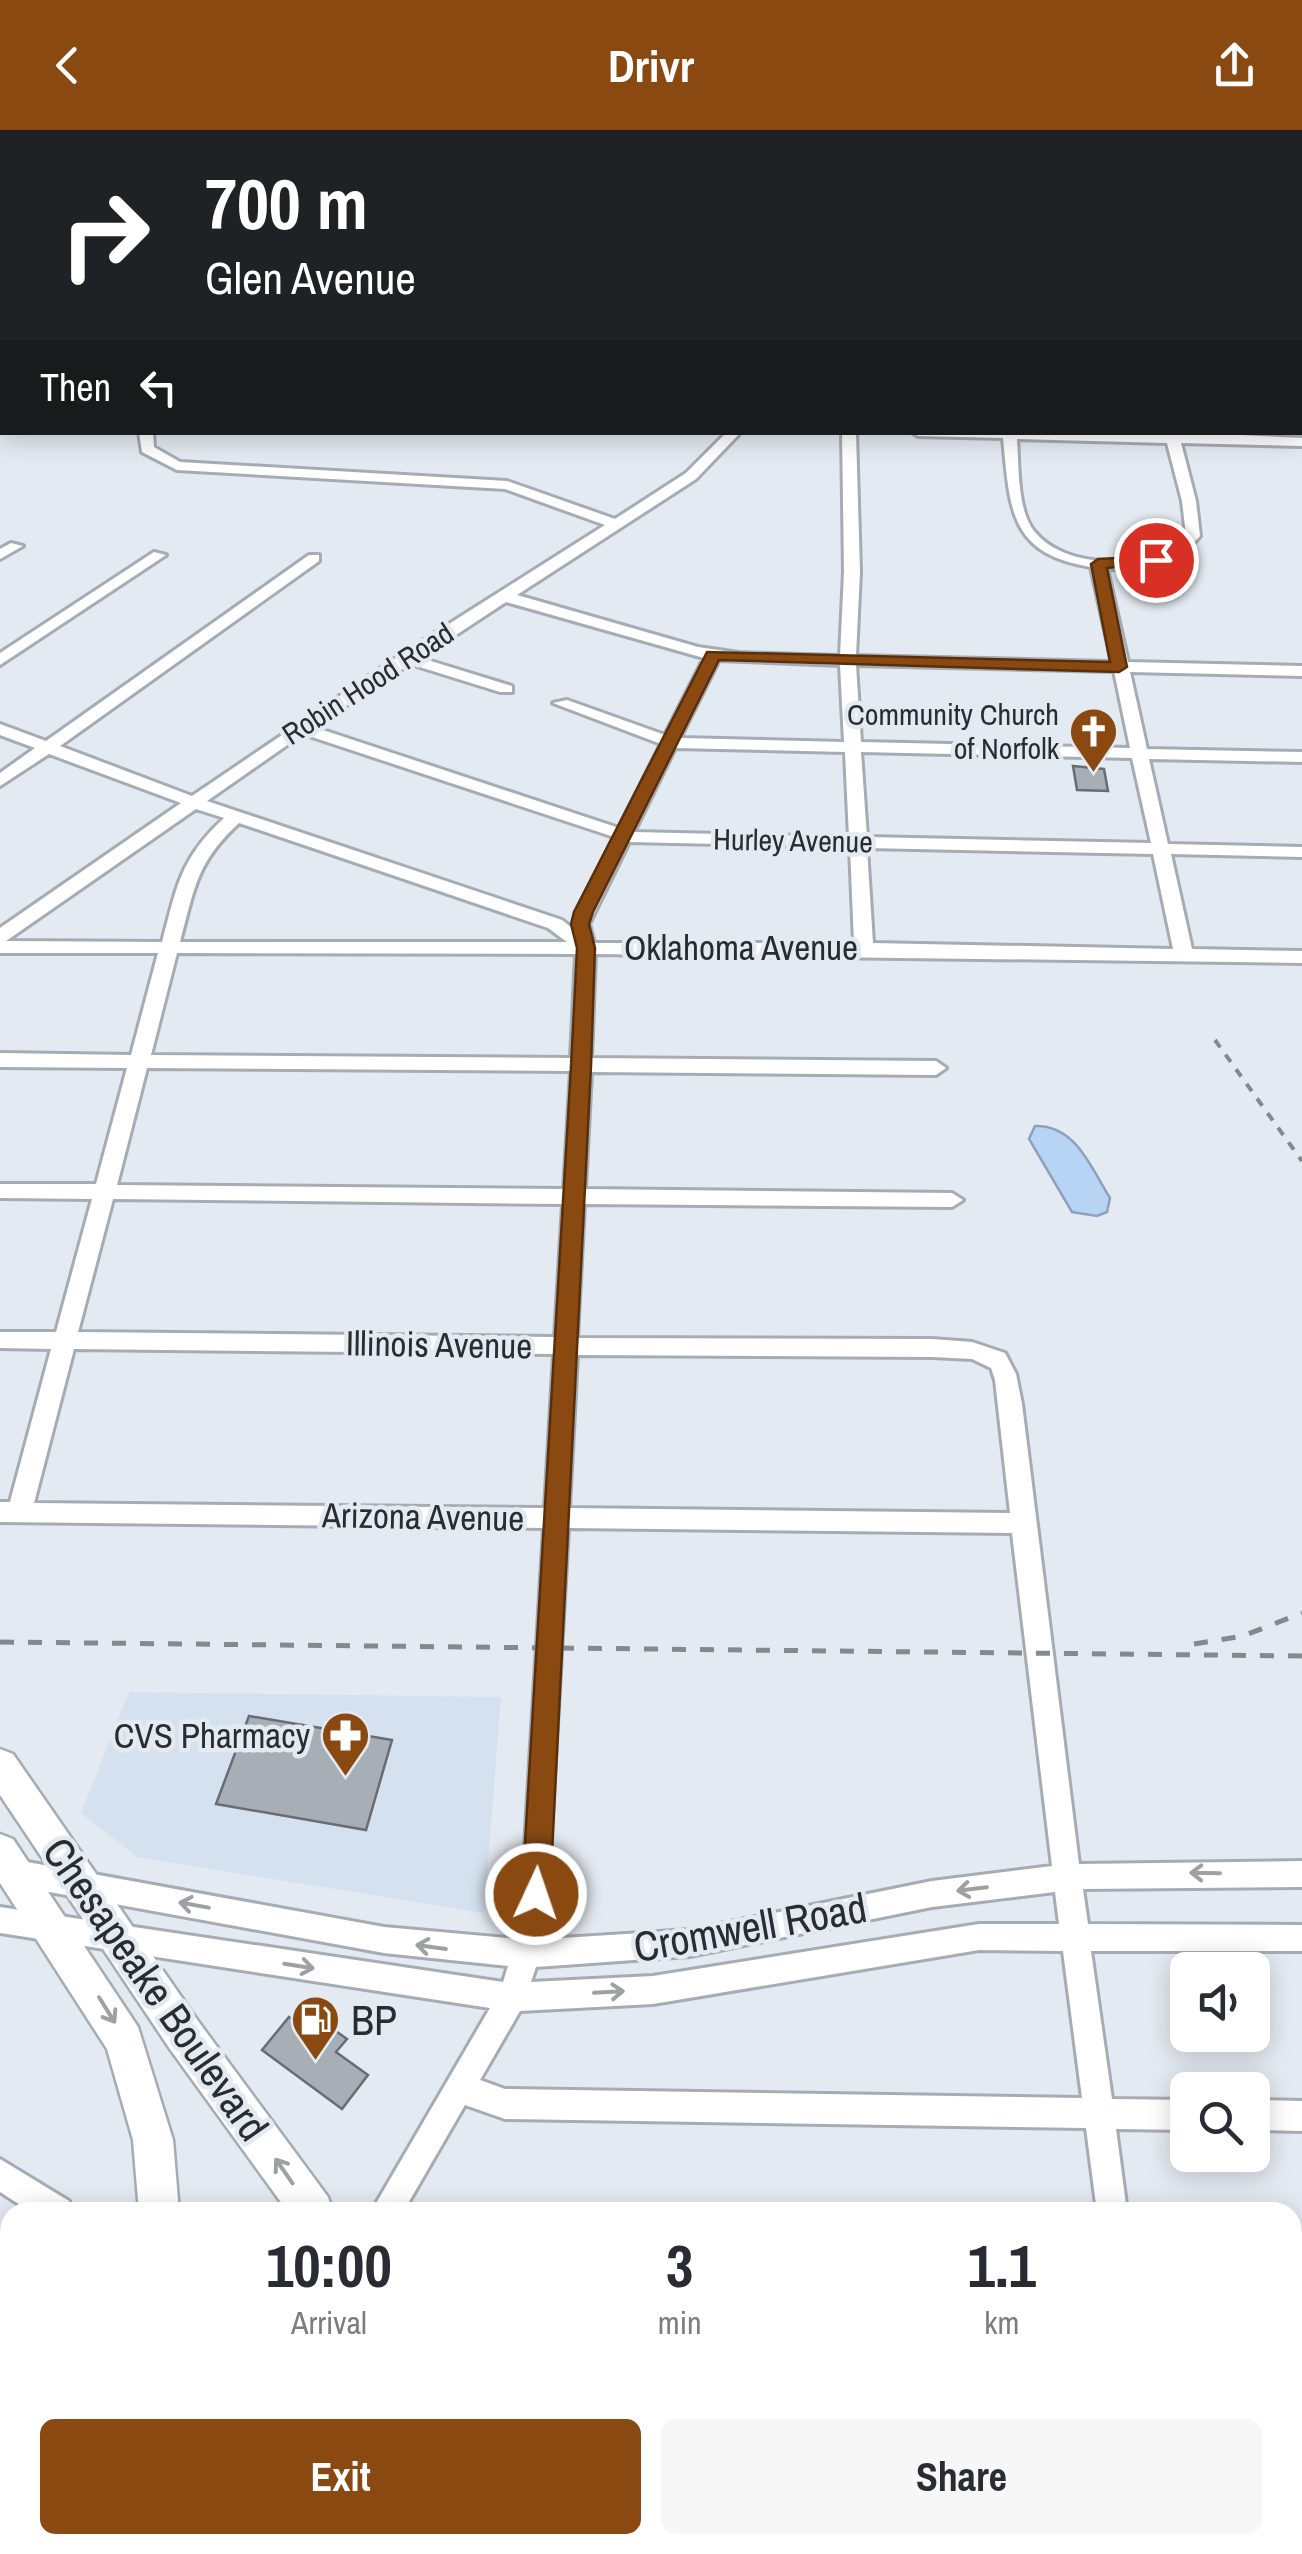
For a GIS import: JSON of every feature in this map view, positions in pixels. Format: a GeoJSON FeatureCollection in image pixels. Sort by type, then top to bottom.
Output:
{"type":"FeatureCollection","features":[{"type":"Feature","properties":{"kind":"main road","name":"Chesapeake Boulevard"},"geometry":{"type":"LineString","coordinates":[[0,1765],[184,2035],[306,2202]]}},
{"type":"Feature","properties":{"kind":"main road","name":"Chesapeake Boulevard"},"geometry":{"type":"LineString","coordinates":[[5,1864],[53,1929],[124,2040],[153,2140],[158,2202]]}},
{"type":"Feature","properties":{"kind":"street"},"geometry":{"type":"LineString","coordinates":[[145,435],[144,443],[152,455],[187,468],[507,485],[616,524]]}},
{"type":"Feature","properties":{"kind":"street","name":"Robin Hood Road"},"geometry":{"type":"LineString","coordinates":[[0,937],[301,728],[691,476],[732,435]]}},
{"type":"Feature","properties":{"kind":"street"},"geometry":{"type":"LineString","coordinates":[[849,435],[852,572],[848,661],[864,948]]}},
{"type":"Feature","properties":{"kind":"street"},"geometry":{"type":"LineString","coordinates":[[1010,435],[1025,528],[1037,542],[1056,552],[1098,564],[1156,560],[1180,550],[1193,536],[1195,528],[1172,436]]}},
{"type":"Feature","properties":{"kind":"street"},"geometry":{"type":"LineString","coordinates":[[1091,435],[1302,442]]}},
{"type":"Feature","properties":{"kind":"street"},"geometry":{"type":"LineString","coordinates":[[0,555],[16,546]]}},
{"type":"Feature","properties":{"kind":"street"},"geometry":{"type":"LineString","coordinates":[[0,660],[159,555]]}},
{"type":"Feature","properties":{"kind":"street"},"geometry":{"type":"LineString","coordinates":[[0,781],[314,558]]}},
{"type":"Feature","properties":{"kind":"street"},"geometry":{"type":"LineString","coordinates":[[1098,564],[1184,956]]}},
{"type":"Feature","properties":{"kind":"street"},"geometry":{"type":"LineString","coordinates":[[502,596],[713,655],[1302,671]]}},
{"type":"Feature","properties":{"kind":"street"},"geometry":{"type":"LineString","coordinates":[[392,2202],[512,1997],[534,1930],[581,1066],[586,948],[580,934],[584,912],[713,655]]}},
{"type":"Feature","properties":{"kind":"street"},"geometry":{"type":"LineString","coordinates":[[406,658],[506,689]]}},
{"type":"Feature","properties":{"kind":"street"},"geometry":{"type":"LineString","coordinates":[[561,703],[669,742],[1302,757]]}},
{"type":"Feature","properties":{"kind":"street","name":"Hurley Avenue"},"geometry":{"type":"LineString","coordinates":[[301,728],[624,835],[1302,852]]}},
{"type":"Feature","properties":{"kind":"street"},"geometry":{"type":"LineString","coordinates":[[0,729],[554,924],[586,948]]}},
{"type":"Feature","properties":{"kind":"street"},"geometry":{"type":"LineString","coordinates":[[9,1512],[65,1342],[190,870],[206,844],[236,814]]}},
{"type":"Feature","properties":{"kind":"street","name":"Oklahoma Avenue"},"geometry":{"type":"LineString","coordinates":[[0,948],[864,948],[1302,958]]}},
{"type":"Feature","properties":{"kind":"street"},"geometry":{"type":"LineString","coordinates":[[0,1060],[936,1068]]}},
{"type":"Feature","properties":{"kind":"street"},"geometry":{"type":"LineString","coordinates":[[0,1191],[952,1200]]}},
{"type":"Feature","properties":{"kind":"street","name":"Illinois Avenue"},"geometry":{"type":"LineString","coordinates":[[0,1340],[978,1352],[996,1358],[1002,1365],[1026,1522]]}},
{"type":"Feature","properties":{"kind":"street","name":"Arizona Avenue"},"geometry":{"type":"LineString","coordinates":[[9,1512],[1026,1522]]}},
{"type":"Feature","properties":{"kind":"street"},"geometry":{"type":"LineString","coordinates":[[1026,1522],[1039,1664],[1111,2202]]}},
{"type":"Feature","properties":{"kind":"street","name":"Cromwell Road"},"geometry":{"type":"LineString","coordinates":[[5,1864],[82,1885],[384,1940],[529,1954],[690,1943],[932,1894],[1069,1878],[1146,1873],[1302,1874]]}},
{"type":"Feature","properties":{"kind":"street","name":"Cromwell Road"},"geometry":{"type":"LineString","coordinates":[[0,1920],[512,1997],[653,1990],[740,1978],[940,1940],[1076,1936],[1302,1938]]}},
{"type":"Feature","properties":{"kind":"street"},"geometry":{"type":"LineString","coordinates":[[461,2086],[484,2100],[505,2104],[1170,2114]]}},
{"type":"Feature","properties":{"kind":"street"},"geometry":{"type":"LineString","coordinates":[[1270,2116],[1302,2116]]}},
{"type":"Feature","properties":{"kind":"street"},"geometry":{"type":"LineString","coordinates":[[0,2174],[43,2202]]}},
{"type":"Feature","properties":{"kind":"shaded area"},"geometry":{"type":"Polygon","coordinates":[[[129,1692],[501,1697],[484,1913],[137,1857],[81,1813],[129,1692]]]}},
{"type":"Feature","properties":{"kind":"water"},"geometry":{"type":"Polygon","coordinates":[[[1035,1126],[1061,1133],[1081,1150],[1110,1198],[1107,1212],[1097,1216],[1072,1212],[1029,1139],[1035,1126]]]}},
{"type":"Feature","properties":{"kind":"building","name":"Community Church of Norfolk"},"geometry":{"type":"Polygon","coordinates":[[[1073,766],[1104,769],[1108,791],[1077,790],[1073,766]]]}},
{"type":"Feature","properties":{"kind":"building","name":"CVS Pharmacy"},"geometry":{"type":"Polygon","coordinates":[[[249,1716],[392,1740],[366,1830],[216,1804],[249,1716]]]}},
{"type":"Feature","properties":{"kind":"building","name":"BP"},"geometry":{"type":"Polygon","coordinates":[[[289,2017],[320,2039],[330,2027],[347,2039],[336,2052],[368,2075],[342,2109],[262,2050],[289,2017]]]}},
{"type":"Feature","properties":{"kind":"railway"},"geometry":{"type":"LineString","coordinates":[[1215,1040],[1302,1161]]}},
{"type":"Feature","properties":{"kind":"railway"},"geometry":{"type":"LineString","coordinates":[[1194,1644],[1243,1636],[1302,1613]]}},
{"type":"Feature","properties":{"kind":"railway"},"geometry":{"type":"LineString","coordinates":[[0,1642],[1302,1656]]}},
{"type":"Feature","properties":{"kind":"place","name":"Community Church of Norfolk"},"geometry":{"type":"Point","coordinates":[1094,774]}},
{"type":"Feature","properties":{"kind":"place","name":"CVS Pharmacy"},"geometry":{"type":"Point","coordinates":[345,1778]}},
{"type":"Feature","properties":{"kind":"place","name":"BP"},"geometry":{"type":"Point","coordinates":[316,2062]}},
{"type":"Feature","properties":{"kind":"route"},"geometry":{"type":"LineString","coordinates":[[536,1894],[581,1066],[586,948],[580,924],[584,912],[713,655],[1119,667],[1098,564],[1156,560]]}}]}
